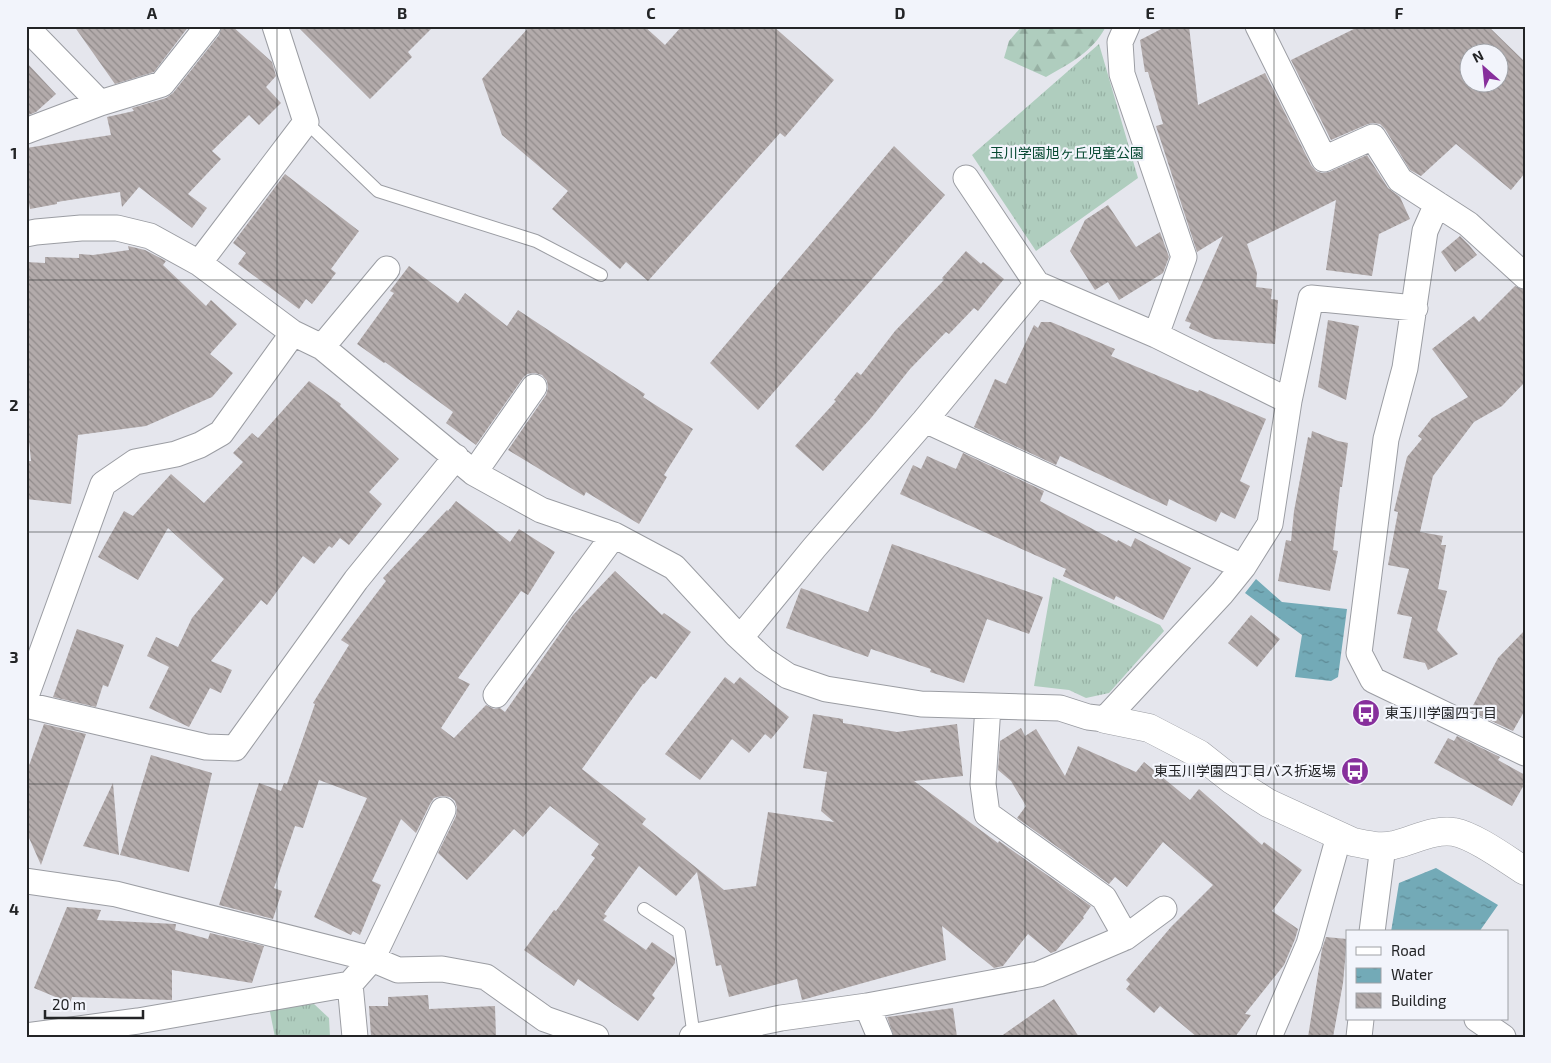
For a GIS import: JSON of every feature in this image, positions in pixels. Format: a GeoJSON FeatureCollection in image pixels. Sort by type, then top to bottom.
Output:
{"type":"FeatureCollection","features":[{"type":"Feature","properties":{"kind":"street"},"geometry":{"type":"LineString","coordinates":[[26,131],[162,84],[208,26]]}},
{"type":"Feature","properties":{"kind":"street"},"geometry":{"type":"LineString","coordinates":[[199,263],[306,122],[275,26]]}},
{"type":"Feature","properties":{"kind":"street"},"geometry":{"type":"LineString","coordinates":[[1127,26],[1120,42],[1122,74],[1184,258],[1156,335]]}},
{"type":"Feature","properties":{"kind":"street"},"geometry":{"type":"LineString","coordinates":[[1258,26],[1324,159],[1373,137],[1400,180],[1468,224],[1525,276]]}},
{"type":"Feature","properties":{"kind":"street"},"geometry":{"type":"LineString","coordinates":[[26,27],[100,104]]}},
{"type":"Feature","properties":{"kind":"street"},"geometry":{"type":"LineString","coordinates":[[966,178],[1037,284],[1156,335],[1289,401]]}},
{"type":"Feature","properties":{"kind":"street"},"geometry":{"type":"LineString","coordinates":[[1437,204],[1425,231],[1406,368],[1386,439],[1359,653],[1373,680],[1525,753]]}},
{"type":"Feature","properties":{"kind":"street"},"geometry":{"type":"LineString","coordinates":[[26,234],[81,228],[117,228],[150,236],[199,263],[293,333],[322,348],[465,465],[541,510],[614,535],[674,567],[736,634],[764,660],[788,676],[826,690],[921,704],[1060,708],[1088,717],[1149,728],[1199,754],[1232,780],[1268,803],[1339,836],[1367,846],[1383,846],[1432,833],[1452,832],[1466,835],[1525,871]]}},
{"type":"Feature","properties":{"kind":"street"},"geometry":{"type":"LineString","coordinates":[[322,348],[387,269]]}},
{"type":"Feature","properties":{"kind":"street"},"geometry":{"type":"LineString","coordinates":[[741,637],[814,548],[925,420],[1037,284]]}},
{"type":"Feature","properties":{"kind":"street"},"geometry":{"type":"LineString","coordinates":[[1105,719],[1222,593],[1243,567],[1270,524],[1289,401],[1311,298],[1415,308]]}},
{"type":"Feature","properties":{"kind":"street"},"geometry":{"type":"LineString","coordinates":[[26,696],[103,484],[135,462],[176,454],[200,446],[221,433],[293,333]]}},
{"type":"Feature","properties":{"kind":"street"},"geometry":{"type":"LineString","coordinates":[[26,705],[206,747],[235,748],[356,580],[465,465],[534,387]]}},
{"type":"Feature","properties":{"kind":"street"},"geometry":{"type":"LineString","coordinates":[[925,420],[1243,567]]}},
{"type":"Feature","properties":{"kind":"street"},"geometry":{"type":"LineString","coordinates":[[496,695],[614,535]]}},
{"type":"Feature","properties":{"kind":"street"},"geometry":{"type":"LineString","coordinates":[[988,706],[983,784],[987,814],[1104,898],[1126,937]]}},
{"type":"Feature","properties":{"kind":"street"},"geometry":{"type":"LineString","coordinates":[[26,1036],[140,1025],[350,984],[372,960],[443,810]]}},
{"type":"Feature","properties":{"kind":"street"},"geometry":{"type":"LineString","coordinates":[[1269,1037],[1308,944],[1339,836]]}},
{"type":"Feature","properties":{"kind":"street"},"geometry":{"type":"LineString","coordinates":[[1372,930],[1383,846]]}},
{"type":"Feature","properties":{"kind":"street"},"geometry":{"type":"LineString","coordinates":[[26,881],[116,894],[372,960],[398,970],[442,969],[486,977],[545,1028],[596,1037]]}},
{"type":"Feature","properties":{"kind":"street"},"geometry":{"type":"LineString","coordinates":[[693,1037],[781,1018],[867,1006],[1039,974],[1126,937],[1164,909]]}},
{"type":"Feature","properties":{"kind":"street"},"geometry":{"type":"LineString","coordinates":[[350,984],[355,1037]]}},
{"type":"Feature","properties":{"kind":"street"},"geometry":{"type":"LineString","coordinates":[[867,1006],[880,1037]]}},
{"type":"Feature","properties":{"kind":"street"},"geometry":{"type":"LineString","coordinates":[[1359,1037],[1361,1020]]}},
{"type":"Feature","properties":{"kind":"street"},"geometry":{"type":"LineString","coordinates":[[1478,1020],[1503,1037]]}},
{"type":"Feature","properties":{"kind":"lane"},"geometry":{"type":"LineString","coordinates":[[306,122],[378,191],[536,241],[601,275]]}},
{"type":"Feature","properties":{"kind":"lane"},"geometry":{"type":"LineString","coordinates":[[644,909],[679,932],[693,1037]]}},
{"type":"Feature","properties":{"kind":"green space"},"geometry":{"type":"Polygon","coordinates":[[[1022,26],[1106,26],[1088,50],[1046,77],[1004,58],[1009,41],[1022,26]]]}},
{"type":"Feature","properties":{"kind":"green space","name":"玉川学園旭ヶ丘児童公園"},"geometry":{"type":"Polygon","coordinates":[[[1099,44],[1138,178],[1036,251],[972,155],[1099,44]]]}},
{"type":"Feature","properties":{"kind":"green space"},"geometry":{"type":"Polygon","coordinates":[[[1053,577],[1160,625],[1164,631],[1109,693],[1086,698],[1069,690],[1034,686],[1053,577]]]}},
{"type":"Feature","properties":{"kind":"green space"},"geometry":{"type":"Polygon","coordinates":[[[314,1004],[329,1018],[330,1037],[275,1037],[269,1007],[314,1004]]]}},
{"type":"Feature","properties":{"kind":"water"},"geometry":{"type":"Polygon","coordinates":[[[1256,579],[1282,602],[1347,609],[1338,677],[1331,681],[1295,677],[1302,635],[1245,593],[1256,579]]]}},
{"type":"Feature","properties":{"kind":"water"},"geometry":{"type":"Polygon","coordinates":[[[1436,868],[1498,905],[1480,930],[1391,930],[1399,883],[1436,868]]]}},
{"type":"Feature","properties":{"kind":"building"},"geometry":{"type":"Polygon","coordinates":[[[74,26],[189,26],[154,72],[115,84],[74,26]]]}},
{"type":"Feature","properties":{"kind":"building"},"geometry":{"type":"Polygon","coordinates":[[[222,26],[232,26],[272,62],[276,76],[266,87],[281,103],[259,125],[249,115],[212,151],[221,159],[188,194],[207,208],[192,228],[139,187],[122,207],[120,192],[57,202],[57,204],[30,209],[26,187],[26,148],[111,135],[107,117],[134,111],[132,108],[166,98],[173,93],[219,35],[222,26]]]}},
{"type":"Feature","properties":{"kind":"building"},"geometry":{"type":"Polygon","coordinates":[[[297,26],[434,26],[408,52],[412,57],[370,99],[297,26]]]}},
{"type":"Feature","properties":{"kind":"building"},"geometry":{"type":"Polygon","coordinates":[[[530,26],[644,26],[665,45],[682,26],[773,26],[834,80],[785,137],[780,133],[648,281],[626,262],[620,269],[552,209],[568,191],[502,135],[482,79],[530,26]]]}},
{"type":"Feature","properties":{"kind":"building"},"geometry":{"type":"Polygon","coordinates":[[[1167,26],[1189,26],[1198,105],[1265,73],[1311,165],[1316,171],[1322,173],[1329,172],[1367,155],[1388,188],[1400,197],[1410,219],[1379,234],[1372,276],[1326,270],[1336,200],[1247,244],[1257,273],[1256,287],[1272,289],[1271,299],[1278,300],[1275,344],[1214,339],[1189,328],[1191,323],[1185,321],[1223,236],[1197,252],[1156,126],[1163,124],[1148,72],[1145,72],[1140,40],[1167,26]]]}},
{"type":"Feature","properties":{"kind":"building"},"geometry":{"type":"Polygon","coordinates":[[[1360,26],[1488,26],[1504,42],[1458,42],[1458,92],[1508,92],[1508,45],[1525,62],[1525,173],[1511,190],[1456,144],[1421,176],[1410,170],[1380,124],[1368,124],[1331,140],[1291,60],[1360,26]]]}},
{"type":"Feature","properties":{"kind":"building"},"geometry":{"type":"Polygon","coordinates":[[[26,62],[56,94],[36,112],[26,116],[26,62]]]}},
{"type":"Feature","properties":{"kind":"building"},"geometry":{"type":"Polygon","coordinates":[[[894,146],[945,195],[758,410],[710,363],[894,146]]]}},
{"type":"Feature","properties":{"kind":"building"},"geometry":{"type":"Polygon","coordinates":[[[285,174],[359,231],[331,269],[336,273],[312,304],[306,299],[299,309],[238,264],[246,253],[233,243],[285,174]]]}},
{"type":"Feature","properties":{"kind":"building"},"geometry":{"type":"Polygon","coordinates":[[[1108,205],[1136,247],[1160,232],[1169,257],[1163,273],[1119,300],[1108,282],[1095,290],[1070,251],[1085,220],[1108,205]]]}},
{"type":"Feature","properties":{"kind":"building"},"geometry":{"type":"Polygon","coordinates":[[[1460,236],[1477,255],[1455,272],[1441,252],[1460,236]]]}},
{"type":"Feature","properties":{"kind":"building"},"geometry":{"type":"Polygon","coordinates":[[[128,246],[145,250],[166,261],[163,265],[206,306],[211,300],[237,324],[210,354],[233,373],[212,397],[146,426],[78,435],[71,504],[26,499],[26,461],[31,461],[26,411],[26,262],[45,263],[45,257],[79,258],[79,254],[93,255],[129,250],[128,246]]]}},
{"type":"Feature","properties":{"kind":"building"},"geometry":{"type":"Polygon","coordinates":[[[966,251],[981,264],[983,262],[1004,279],[978,311],[974,308],[949,334],[946,332],[910,369],[871,418],[823,471],[795,446],[836,401],[834,400],[857,372],[861,375],[895,331],[944,280],[942,278],[966,251]]]}},
{"type":"Feature","properties":{"kind":"building"},"geometry":{"type":"Polygon","coordinates":[[[409,266],[458,303],[465,293],[507,326],[518,310],[645,394],[643,397],[693,429],[664,475],[667,477],[639,524],[586,492],[584,496],[508,450],[546,395],[547,381],[542,375],[535,373],[527,374],[523,378],[476,445],[446,423],[453,412],[357,344],[394,293],[390,291],[409,266]]]}},
{"type":"Feature","properties":{"kind":"building"},"geometry":{"type":"Polygon","coordinates":[[[1515,286],[1525,290],[1525,382],[1502,406],[1474,422],[1433,476],[1420,532],[1443,536],[1441,545],[1446,545],[1438,589],[1447,591],[1437,630],[1458,654],[1428,670],[1425,663],[1403,658],[1412,617],[1397,614],[1409,569],[1388,565],[1398,512],[1394,511],[1407,457],[1422,439],[1418,436],[1432,418],[1468,397],[1432,349],[1474,316],[1479,322],[1515,286]]]}},
{"type":"Feature","properties":{"kind":"building"},"geometry":{"type":"Polygon","coordinates":[[[1328,320],[1359,326],[1346,400],[1318,387],[1328,320]]]}},
{"type":"Feature","properties":{"kind":"building"},"geometry":{"type":"Polygon","coordinates":[[[1041,322],[1051,322],[1115,349],[1111,356],[1187,388],[1198,392],[1199,390],[1266,419],[1240,481],[1250,486],[1235,519],[1221,512],[1216,522],[1169,499],[1167,506],[1060,456],[1056,465],[974,427],[995,379],[1006,384],[1034,325],[1038,328],[1041,322]]]}},
{"type":"Feature","properties":{"kind":"building"},"geometry":{"type":"Polygon","coordinates":[[[309,381],[341,404],[340,406],[399,459],[369,492],[382,504],[349,545],[340,538],[332,548],[329,546],[314,564],[303,556],[267,605],[261,600],[211,661],[232,670],[221,693],[210,688],[189,727],[149,708],[169,667],[147,656],[156,637],[178,647],[192,618],[224,579],[168,528],[138,580],[98,557],[124,511],[133,516],[171,474],[204,503],[243,462],[233,453],[252,433],[258,438],[309,381]]]}},
{"type":"Feature","properties":{"kind":"building"},"geometry":{"type":"Polygon","coordinates":[[[1312,431],[1348,443],[1342,487],[1340,487],[1333,550],[1338,551],[1330,591],[1278,581],[1286,540],[1291,541],[1294,511],[1308,437],[1311,438],[1312,431]]]}},
{"type":"Feature","properties":{"kind":"building"},"geometry":{"type":"Polygon","coordinates":[[[963,453],[1044,491],[1040,501],[1117,542],[1118,540],[1131,547],[1135,538],[1191,568],[1163,620],[1116,596],[1114,600],[1063,576],[1066,569],[900,494],[913,465],[921,469],[927,456],[956,469],[963,453]]]}},
{"type":"Feature","properties":{"kind":"building"},"geometry":{"type":"Polygon","coordinates":[[[456,501],[510,542],[519,529],[555,552],[528,595],[521,591],[458,678],[470,684],[441,728],[454,738],[486,705],[494,709],[500,708],[505,712],[573,615],[615,571],[662,615],[664,613],[691,632],[656,679],[651,676],[643,684],[582,769],[646,819],[642,824],[724,890],[756,886],[768,812],[834,822],[821,811],[827,772],[803,768],[813,714],[843,719],[843,723],[897,732],[957,724],[963,776],[914,781],[998,843],[999,841],[1091,906],[1084,918],[1056,951],[1051,953],[1028,934],[1003,966],[994,968],[942,926],[946,960],[802,1000],[797,979],[729,997],[721,965],[716,966],[697,872],[676,896],[639,866],[604,914],[607,916],[603,920],[646,950],[652,942],[675,958],[675,963],[652,995],[655,998],[638,1021],[578,979],[574,986],[524,950],[554,910],[556,911],[595,858],[591,855],[599,844],[550,806],[523,837],[514,829],[467,880],[438,853],[456,816],[457,808],[455,801],[450,797],[434,798],[416,833],[401,819],[372,881],[381,885],[360,935],[353,931],[351,935],[314,917],[367,798],[319,780],[303,828],[295,826],[274,888],[282,891],[273,919],[219,905],[259,783],[281,791],[284,783],[287,784],[315,704],[313,703],[349,645],[341,640],[386,581],[383,578],[456,501]]]}},
{"type":"Feature","properties":{"kind":"building"},"geometry":{"type":"Polygon","coordinates":[[[892,544],[1043,597],[1029,634],[987,619],[964,683],[930,672],[931,669],[871,649],[868,657],[786,628],[801,588],[868,612],[892,544]]]}},
{"type":"Feature","properties":{"kind":"building"},"geometry":{"type":"Polygon","coordinates":[[[1251,615],[1280,639],[1257,667],[1228,643],[1251,615]]]}},
{"type":"Feature","properties":{"kind":"building"},"geometry":{"type":"Polygon","coordinates":[[[77,629],[124,645],[108,687],[103,685],[96,707],[53,697],[77,629]]]}},
{"type":"Feature","properties":{"kind":"building"},"geometry":{"type":"Polygon","coordinates":[[[1525,630],[1525,710],[1513,731],[1470,711],[1498,658],[1525,630]]]}},
{"type":"Feature","properties":{"kind":"building"},"geometry":{"type":"Polygon","coordinates":[[[725,677],[734,684],[740,677],[789,717],[771,739],[765,734],[749,753],[732,739],[700,780],[665,754],[725,677]]]}},
{"type":"Feature","properties":{"kind":"building"},"geometry":{"type":"Polygon","coordinates":[[[44,724],[86,734],[41,865],[26,831],[26,774],[44,724]]]}},
{"type":"Feature","properties":{"kind":"building"},"geometry":{"type":"Polygon","coordinates":[[[1021,728],[1025,736],[1036,729],[1065,776],[1078,746],[1136,772],[1144,762],[1190,800],[1199,789],[1262,845],[1264,842],[1302,870],[1272,911],[1298,929],[1295,939],[1284,965],[1245,1014],[1251,1015],[1235,1037],[1197,1037],[1160,1006],[1154,1013],[1126,989],[1130,984],[1126,980],[1171,927],[1213,885],[1163,842],[1127,887],[1115,877],[1109,884],[1017,818],[1026,806],[1011,781],[998,770],[1000,741],[1021,728]]]}},
{"type":"Feature","properties":{"kind":"building"},"geometry":{"type":"Polygon","coordinates":[[[1457,736],[1500,757],[1498,760],[1525,775],[1525,783],[1512,806],[1434,763],[1448,738],[1454,741],[1457,736]]]}},
{"type":"Feature","properties":{"kind":"building"},"geometry":{"type":"Polygon","coordinates":[[[151,755],[212,773],[189,872],[120,855],[151,755]]]}},
{"type":"Feature","properties":{"kind":"building"},"geometry":{"type":"Polygon","coordinates":[[[113,783],[119,855],[83,846],[113,783]]]}},
{"type":"Feature","properties":{"kind":"building"},"geometry":{"type":"Polygon","coordinates":[[[67,907],[101,910],[97,920],[176,924],[175,930],[208,939],[210,933],[264,946],[252,983],[172,970],[172,1000],[72,997],[70,1003],[34,988],[67,907]]]}},
{"type":"Feature","properties":{"kind":"building"},"geometry":{"type":"Polygon","coordinates":[[[1326,937],[1346,939],[1343,983],[1333,1037],[1308,1037],[1322,949],[1326,937]]]}},
{"type":"Feature","properties":{"kind":"building"},"geometry":{"type":"Polygon","coordinates":[[[428,995],[429,1009],[495,1006],[496,1037],[371,1037],[369,1006],[388,1006],[388,997],[428,995]]]}},
{"type":"Feature","properties":{"kind":"building"},"geometry":{"type":"Polygon","coordinates":[[[1054,999],[1079,1037],[1000,1037],[1054,999]]]}},
{"type":"Feature","properties":{"kind":"building"},"geometry":{"type":"Polygon","coordinates":[[[953,1008],[957,1037],[894,1037],[887,1017],[953,1008]]]}},
{"type":"Feature","properties":{"kind":"place","name":"東玉川学園四丁目"},"geometry":{"type":"Point","coordinates":[1366,713]}},
{"type":"Feature","properties":{"kind":"place","name":"東玉川学園四丁目バス折返場"},"geometry":{"type":"Point","coordinates":[1355,771]}}]}
